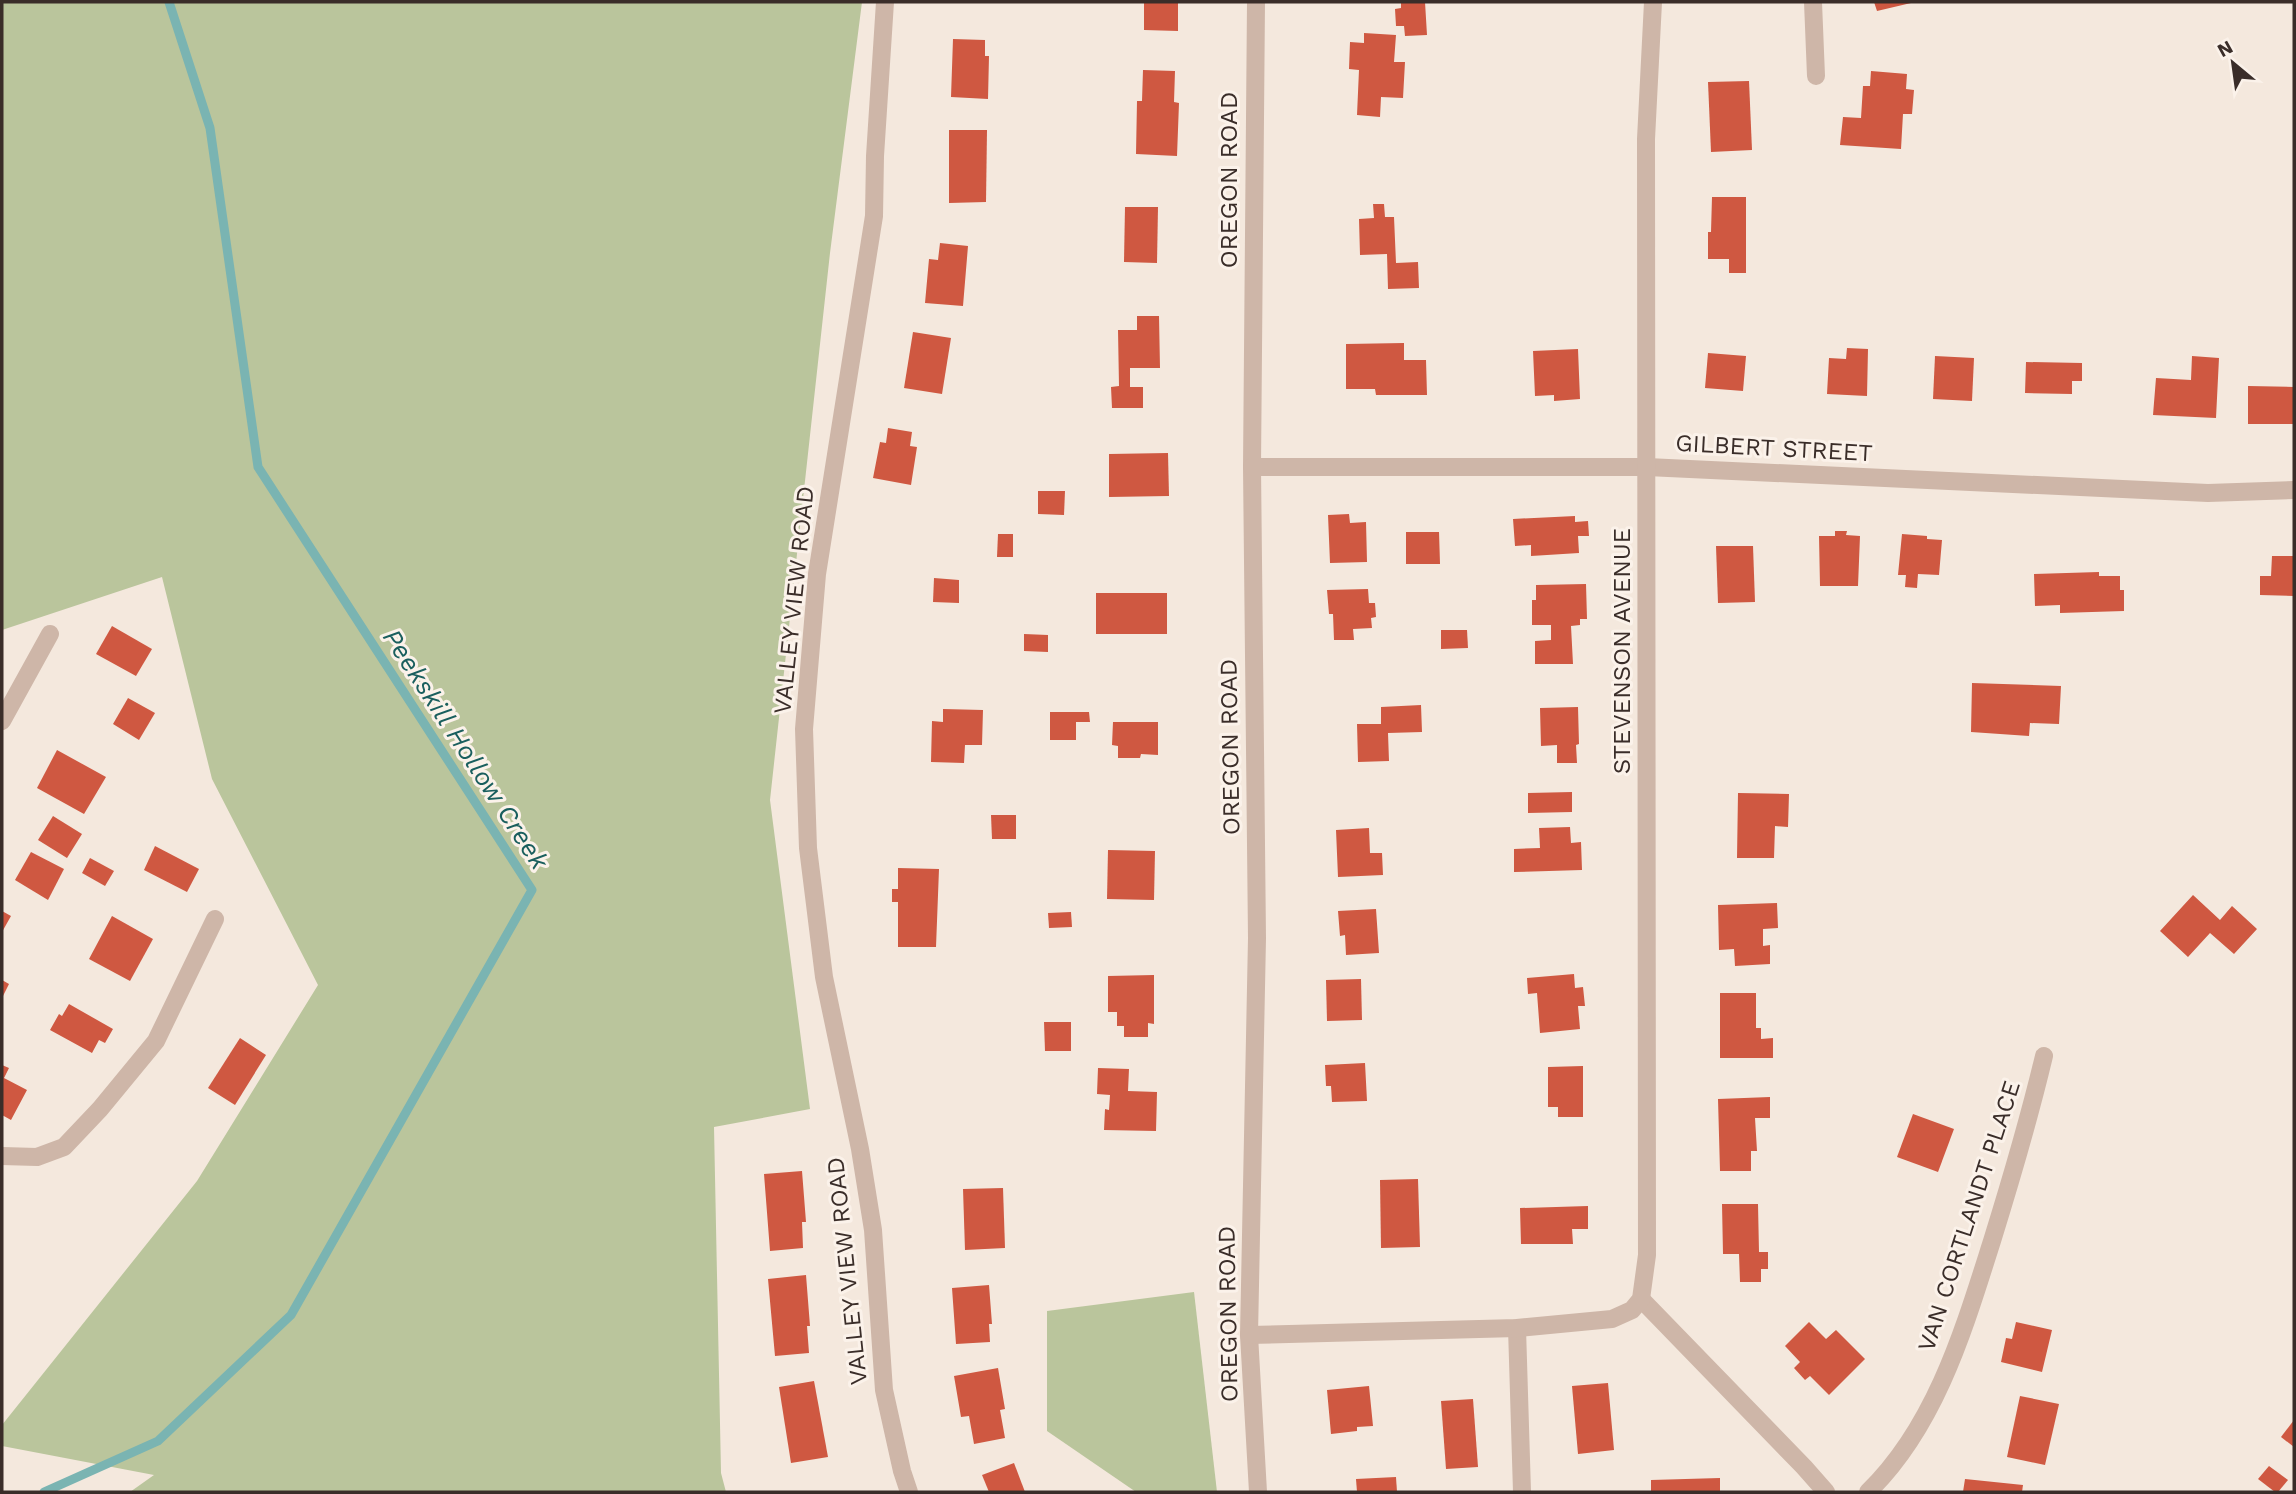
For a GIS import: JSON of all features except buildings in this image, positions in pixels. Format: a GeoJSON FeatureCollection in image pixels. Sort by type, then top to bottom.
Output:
{"type":"FeatureCollection","features":[{"type":"Feature","properties":{"kind":"street","name":"VALLEY VIEW ROAD"},"geometry":{"type":"LineString","coordinates":[[886,2],[875,156],[874,215],[817,574],[804,729],[807,848],[824,977],[860,1149],[873,1230],[884,1390],[909,1492]]}},
{"type":"Feature","properties":{"kind":"street","name":"OREGON ROAD"},"geometry":{"type":"LineString","coordinates":[[1256,2],[1252,467],[1257,938],[1249,1335],[1258,1492]]}},
{"type":"Feature","properties":{"kind":"street","name":"STEVENSON AVENUE"},"geometry":{"type":"LineString","coordinates":[[1641,1299],[1647,1255],[1646,139],[1653,2]]}},
{"type":"Feature","properties":{"kind":"street"},"geometry":{"type":"LineString","coordinates":[[1813,2],[1816,76]]}},
{"type":"Feature","properties":{"kind":"street","name":"GILBERT STREET"},"geometry":{"type":"LineString","coordinates":[[1252,467],[1647,467],[2208,493],[2294,490]]}},
{"type":"Feature","properties":{"kind":"street"},"geometry":{"type":"LineString","coordinates":[[2,721],[50,634]]}},
{"type":"Feature","properties":{"kind":"street"},"geometry":{"type":"LineString","coordinates":[[2,1156],[37,1157],[64,1147],[100,1109],[156,1041],[215,919]]}},
{"type":"Feature","properties":{"kind":"street","name":"VAN CORTLANDT PLACE"},"geometry":{"type":"LineString","coordinates":[[1868,1492],[1907,1446],[1936,1395],[1976,1291],[2023,1139],[2043,1056]]}},
{"type":"Feature","properties":{"kind":"street"},"geometry":{"type":"LineString","coordinates":[[1249,1335],[1517,1328],[1612,1319],[1632,1310],[1641,1299],[1826,1492]]}},
{"type":"Feature","properties":{"kind":"street"},"geometry":{"type":"LineString","coordinates":[[1517,1328],[1522,1492]]}},
{"type":"Feature","properties":{"kind":"green space"},"geometry":{"type":"Polygon","coordinates":[[[2,2],[862,2],[830,253],[770,800],[810,1109],[714,1127],[721,1473],[726,1492],[130,1492],[154,1475],[2,1446],[2,1425],[197,1181],[318,985],[212,779],[162,577],[2,630],[2,2]]]}},
{"type":"Feature","properties":{"kind":"green space"},"geometry":{"type":"Polygon","coordinates":[[[1194,1292],[1217,1492],[1136,1492],[1047,1431],[1047,1311],[1194,1292]]]}},
{"type":"Feature","properties":{"kind":"waterway","name":"Peekskill Hollow Creek"},"geometry":{"type":"LineString","coordinates":[[44,1492],[158,1441],[291,1315],[532,890],[258,467],[210,128],[169,2]]}}]}
